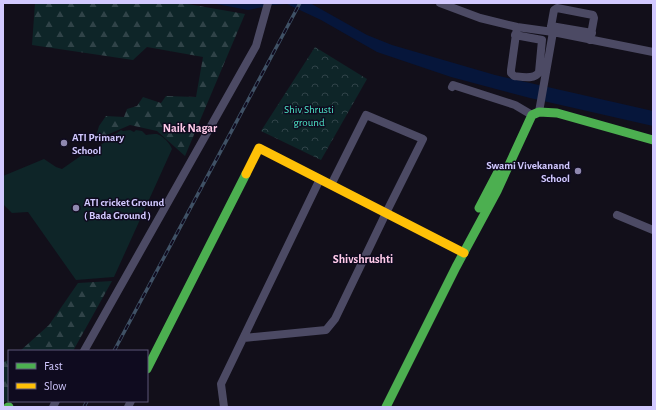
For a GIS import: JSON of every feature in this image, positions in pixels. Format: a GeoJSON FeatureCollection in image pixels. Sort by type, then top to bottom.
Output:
{"type":"FeatureCollection","features":[{"type":"Feature","properties":{"kind":"street"},"geometry":{"type":"LineString","coordinates":[[85,350],[256,46],[262,29],[268,3]]}},
{"type":"Feature","properties":{"kind":"street"},"geometry":{"type":"LineString","coordinates":[[440,3],[458,6],[480,18],[542,40],[544,61]]}},
{"type":"Feature","properties":{"kind":"street"},"geometry":{"type":"LineString","coordinates":[[379,407],[535,112],[543,91],[542,73],[552,30],[554,10],[556,8],[593,15],[594,18],[591,36]]}},
{"type":"Feature","properties":{"kind":"street"},"geometry":{"type":"LineString","coordinates":[[516,31],[552,30],[591,36],[653,52]]}},
{"type":"Feature","properties":{"kind":"street"},"geometry":{"type":"LineString","coordinates":[[516,31],[511,73],[514,76],[532,77],[542,73]]}},
{"type":"Feature","properties":{"kind":"street"},"geometry":{"type":"LineString","coordinates":[[452,87],[453,84],[535,112],[557,114],[653,140]]}},
{"type":"Feature","properties":{"kind":"street"},"geometry":{"type":"LineString","coordinates":[[244,338],[326,330],[335,319],[386,213],[424,139],[366,115],[331,185]]}},
{"type":"Feature","properties":{"kind":"street"},"geometry":{"type":"LineString","coordinates":[[148,367],[259,148],[461,251]]}},
{"type":"Feature","properties":{"kind":"street"},"geometry":{"type":"LineString","coordinates":[[224,407],[221,384],[320,179]]}},
{"type":"Feature","properties":{"kind":"street"},"geometry":{"type":"LineString","coordinates":[[617,216],[653,230]]}},
{"type":"Feature","properties":{"kind":"street"},"geometry":{"type":"LineString","coordinates":[[386,407],[461,251]]}},
{"type":"Feature","properties":{"kind":"green space"},"geometry":{"type":"Polygon","coordinates":[[[35,3],[182,3],[245,14],[185,156],[157,131],[130,125],[95,140],[99,126],[106,116],[124,117],[127,109],[137,106],[143,97],[161,103],[166,96],[196,97],[203,57],[147,47],[133,60],[32,45],[35,3]]]}},
{"type":"Feature","properties":{"kind":"green space","name":"Shiv Shrusti ground"},"geometry":{"type":"Polygon","coordinates":[[[315,47],[367,79],[321,160],[261,131],[315,47]]]}},
{"type":"Feature","properties":{"kind":"green space","name":"ATI cricket Ground ( Bada Ground )"},"geometry":{"type":"Polygon","coordinates":[[[121,130],[130,130],[134,132],[136,130],[142,131],[146,135],[157,134],[162,136],[170,144],[172,149],[114,277],[76,280],[28,212],[12,213],[3,204],[3,176],[44,159],[62,169],[82,155],[94,157],[99,146],[108,140],[110,136],[121,130]]]}},
{"type":"Feature","properties":{"kind":"green space"},"geometry":{"type":"Polygon","coordinates":[[[112,281],[74,350],[21,350],[49,325],[78,283],[112,281]]]}},
{"type":"Feature","properties":{"kind":"green space"},"geometry":{"type":"Polygon","coordinates":[[[8,360],[8,401],[3,402],[3,362],[8,360]]]}},
{"type":"Feature","properties":{"kind":"water"},"geometry":{"type":"Polygon","coordinates":[[[211,3],[310,3],[367,35],[392,45],[495,75],[653,111],[653,126],[530,98],[451,77],[377,52],[321,20],[287,4],[248,10],[211,3]]]}},
{"type":"Feature","properties":{"kind":"railway"},"geometry":{"type":"LineString","coordinates":[[115,350],[300,3]]}},
{"type":"Feature","properties":{"kind":"railway"},"geometry":{"type":"LineString","coordinates":[[84,407],[86,402]]}},
{"type":"Feature","properties":{"kind":"traffic: fast"},"geometry":{"type":"LineString","coordinates":[[386,407],[456,267],[497,191],[532,115],[539,112],[557,113],[653,140]]}},
{"type":"Feature","properties":{"kind":"traffic: fast"},"geometry":{"type":"LineString","coordinates":[[479,208],[500,168]]}},
{"type":"Feature","properties":{"kind":"traffic: fast"},"geometry":{"type":"LineString","coordinates":[[148,367],[246,174]]}},
{"type":"Feature","properties":{"kind":"traffic: slow"},"geometry":{"type":"LineString","coordinates":[[246,174],[259,148],[464,253]]}},
{"type":"Feature","properties":{"kind":"place","name":"ATI Primary School"},"geometry":{"type":"Point","coordinates":[64,143]}},
{"type":"Feature","properties":{"kind":"place","name":"Swami Vivekanand School"},"geometry":{"type":"Point","coordinates":[578,171]}},
{"type":"Feature","properties":{"kind":"place","name":"ATI cricket Ground ( Bada Ground )"},"geometry":{"type":"Point","coordinates":[76,208]}},
{"type":"Feature","properties":{"kind":"district","name":"Naik Nagar"},"geometry":{"type":"Point","coordinates":[190,128]}},
{"type":"Feature","properties":{"kind":"district","name":"Shivshrushti"},"geometry":{"type":"Point","coordinates":[363,259]}}]}
